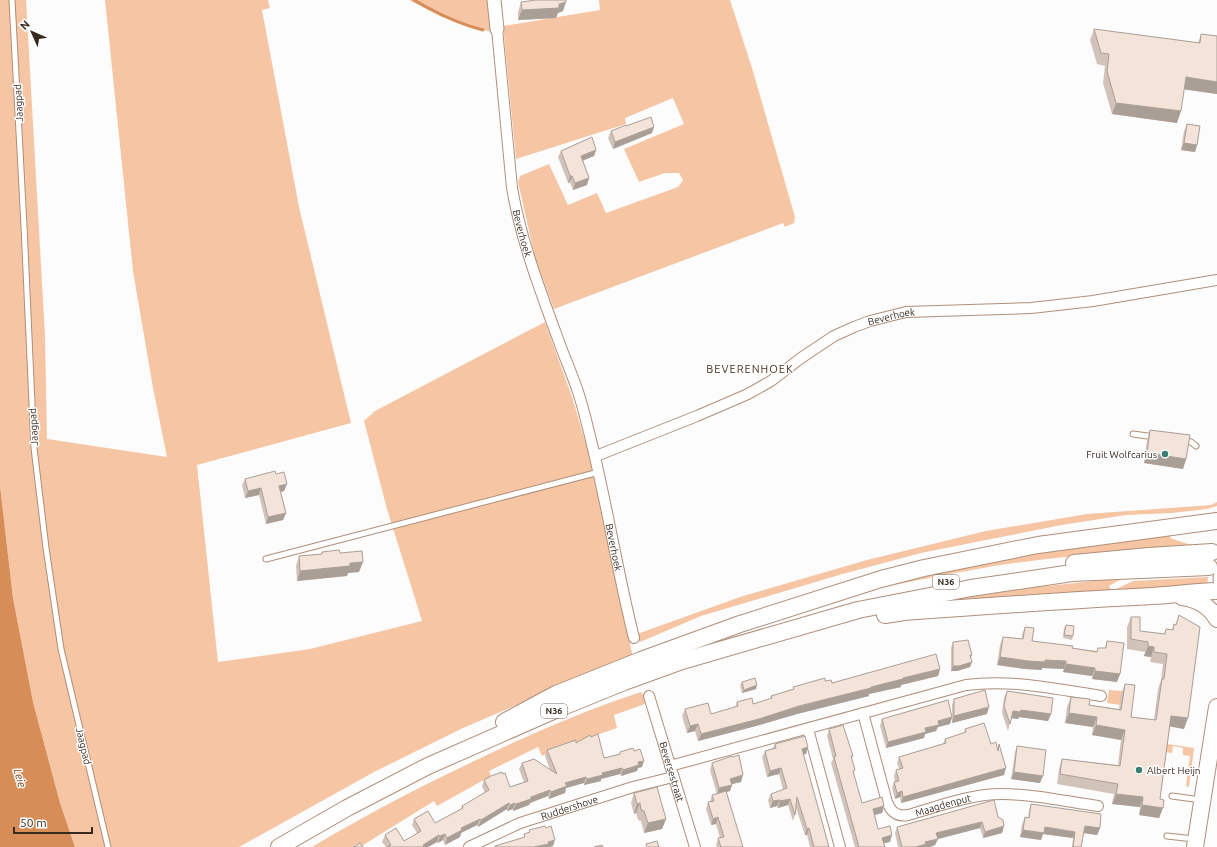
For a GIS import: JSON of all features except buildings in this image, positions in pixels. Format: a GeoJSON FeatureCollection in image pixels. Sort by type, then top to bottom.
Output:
{"type":"FeatureCollection","features":[{"type":"Feature","properties":{"kind":"main road"},"geometry":{"type":"LineString","coordinates":[[687,644],[740,624],[823,597],[881,579],[924,568],[1038,545],[1217,521]]}},
{"type":"Feature","properties":{"kind":"main road","name":"N36"},"geometry":{"type":"LineString","coordinates":[[279,847],[347,808],[428,766],[556,694],[641,660],[687,644],[835,605],[970,577],[1064,564],[1149,556],[1213,563]]}},
{"type":"Feature","properties":{"kind":"main road","name":"N36"},"geometry":{"type":"LineString","coordinates":[[428,766],[560,708],[624,682],[682,661],[858,610],[971,588],[1072,573],[1213,563]]}},
{"type":"Feature","properties":{"kind":"main road"},"geometry":{"type":"LineString","coordinates":[[789,630],[904,612],[1088,599],[1164,596],[1202,591],[1217,592]]}},
{"type":"Feature","properties":{"kind":"main road"},"geometry":{"type":"LineString","coordinates":[[1164,596],[1192,599],[1200,602],[1209,609],[1217,619]]}},
{"type":"Feature","properties":{"kind":"main road"},"geometry":{"type":"LineString","coordinates":[[1196,843],[1217,707]]}},
{"type":"Feature","properties":{"kind":"street","name":"Beverhoek"},"geometry":{"type":"LineString","coordinates":[[494,0],[512,188],[516,214],[558,340],[580,396],[596,456],[634,638]]}},
{"type":"Feature","properties":{"kind":"street","name":"Beverhoek"},"geometry":{"type":"LineString","coordinates":[[596,456],[690,419],[748,394],[771,381],[801,358],[834,336],[870,321],[906,312],[1031,308],[1217,280]]}},
{"type":"Feature","properties":{"kind":"street"},"geometry":{"type":"LineString","coordinates":[[670,766],[966,685],[981,683],[1013,684],[1101,696]]}},
{"type":"Feature","properties":{"kind":"street","name":"Beversestraat"},"geometry":{"type":"LineString","coordinates":[[650,696],[695,847]]}},
{"type":"Feature","properties":{"kind":"street","name":"Maagdenput"},"geometry":{"type":"LineString","coordinates":[[863,714],[887,802],[892,811],[898,815],[908,815],[972,797],[1001,794],[1098,806]]}},
{"type":"Feature","properties":{"kind":"street"},"geometry":{"type":"LineString","coordinates":[[808,729],[840,847]]}},
{"type":"Feature","properties":{"kind":"street","name":"Ruddershove"},"geometry":{"type":"LineString","coordinates":[[469,847],[520,823],[634,787],[673,777]]}},
{"type":"Feature","properties":{"kind":"lane","name":"Jaagpad"},"geometry":{"type":"LineString","coordinates":[[12,0],[34,448],[46,548],[61,649],[108,847]]}},
{"type":"Feature","properties":{"kind":"lane"},"geometry":{"type":"LineString","coordinates":[[1133,434],[1162,438]]}},
{"type":"Feature","properties":{"kind":"lane"},"geometry":{"type":"LineString","coordinates":[[1177,440],[1191,442],[1196,446]]}},
{"type":"Feature","properties":{"kind":"lane"},"geometry":{"type":"LineString","coordinates":[[266,559],[599,472]]}},
{"type":"Feature","properties":{"kind":"lane"},"geometry":{"type":"LineString","coordinates":[[1213,563],[1217,592]]}},
{"type":"Feature","properties":{"kind":"lane"},"geometry":{"type":"LineString","coordinates":[[1172,796],[1202,800]]}},
{"type":"Feature","properties":{"kind":"lane"},"geometry":{"type":"LineString","coordinates":[[1167,836],[1196,843]]}},
{"type":"Feature","properties":{"kind":"shaded area"},"geometry":{"type":"Polygon","coordinates":[[[0,0],[26,0],[45,336],[47,439],[167,457],[153,388],[133,271],[105,0],[268,0],[270,8],[262,10],[299,207],[351,423],[197,465],[218,662],[310,649],[422,621],[387,509],[364,421],[375,411],[545,322],[572,397],[591,461],[633,658],[553,689],[463,728],[374,772],[239,847],[75,847],[60,803],[33,702],[13,598],[0,486],[0,0]]]}},
{"type":"Feature","properties":{"kind":"shaded area"},"geometry":{"type":"Polygon","coordinates":[[[409,0],[488,0],[491,32],[442,17],[409,0]]]}},
{"type":"Feature","properties":{"kind":"shaded area"},"geometry":{"type":"Polygon","coordinates":[[[599,0],[730,0],[752,68],[795,217],[794,223],[785,227],[783,223],[554,309],[535,257],[518,182],[520,176],[549,164],[568,205],[597,193],[606,213],[678,187],[683,180],[679,173],[665,173],[639,182],[624,149],[684,124],[673,98],[625,118],[626,124],[516,159],[503,26],[600,10],[599,0]]]}},
{"type":"Feature","properties":{"kind":"shaded area"},"geometry":{"type":"Polygon","coordinates":[[[1217,502],[1217,506],[1207,509],[1172,513],[1126,515],[1062,525],[921,553],[839,575],[701,616],[640,642],[638,640],[637,634],[743,596],[867,560],[986,531],[1087,514],[1211,505],[1217,502]]]}},
{"type":"Feature","properties":{"kind":"shaded area"},"geometry":{"type":"Polygon","coordinates":[[[1172,532],[1170,538],[1194,546],[1019,562],[916,580],[839,597],[946,567],[1172,532]]]}},
{"type":"Feature","properties":{"kind":"shaded area"},"geometry":{"type":"Polygon","coordinates":[[[1208,577],[1207,587],[934,603],[1028,588],[1123,578],[1109,586],[1112,591],[1133,581],[1208,577]]]}},
{"type":"Feature","properties":{"kind":"shaded area"},"geometry":{"type":"Polygon","coordinates":[[[1109,690],[1122,691],[1120,705],[1107,703],[1109,690]]]}},
{"type":"Feature","properties":{"kind":"shaded area"},"geometry":{"type":"Polygon","coordinates":[[[641,692],[645,704],[614,715],[617,728],[559,748],[542,756],[538,747],[489,771],[491,776],[437,806],[434,801],[360,847],[356,844],[352,847],[312,847],[383,807],[481,758],[573,717],[641,692]]]}},
{"type":"Feature","properties":{"kind":"shaded area"},"geometry":{"type":"Polygon","coordinates":[[[1167,744],[1194,748],[1189,787],[1186,786],[1190,756],[1183,755],[1183,748],[1173,746],[1172,753],[1165,752],[1167,744]]]}},
{"type":"Feature","properties":{"kind":"water","name":"Leie"},"geometry":{"type":"Polygon","coordinates":[[[0,486],[13,598],[33,702],[60,803],[75,847],[0,847],[0,486]]]}},
{"type":"Feature","properties":{"kind":"waterway"},"geometry":{"type":"LineString","coordinates":[[414,0],[448,18],[483,30]]}},
{"type":"Feature","properties":{"kind":"place","name":"Fruit Wolfcarius"},"geometry":{"type":"Point","coordinates":[1165,454]}},
{"type":"Feature","properties":{"kind":"place","name":"Albert Heijn"},"geometry":{"type":"Point","coordinates":[1139,770]}},
{"type":"Feature","properties":{"kind":"district","name":"BEVERENHOEK"},"geometry":{"type":"Point","coordinates":[750,369]}}]}
